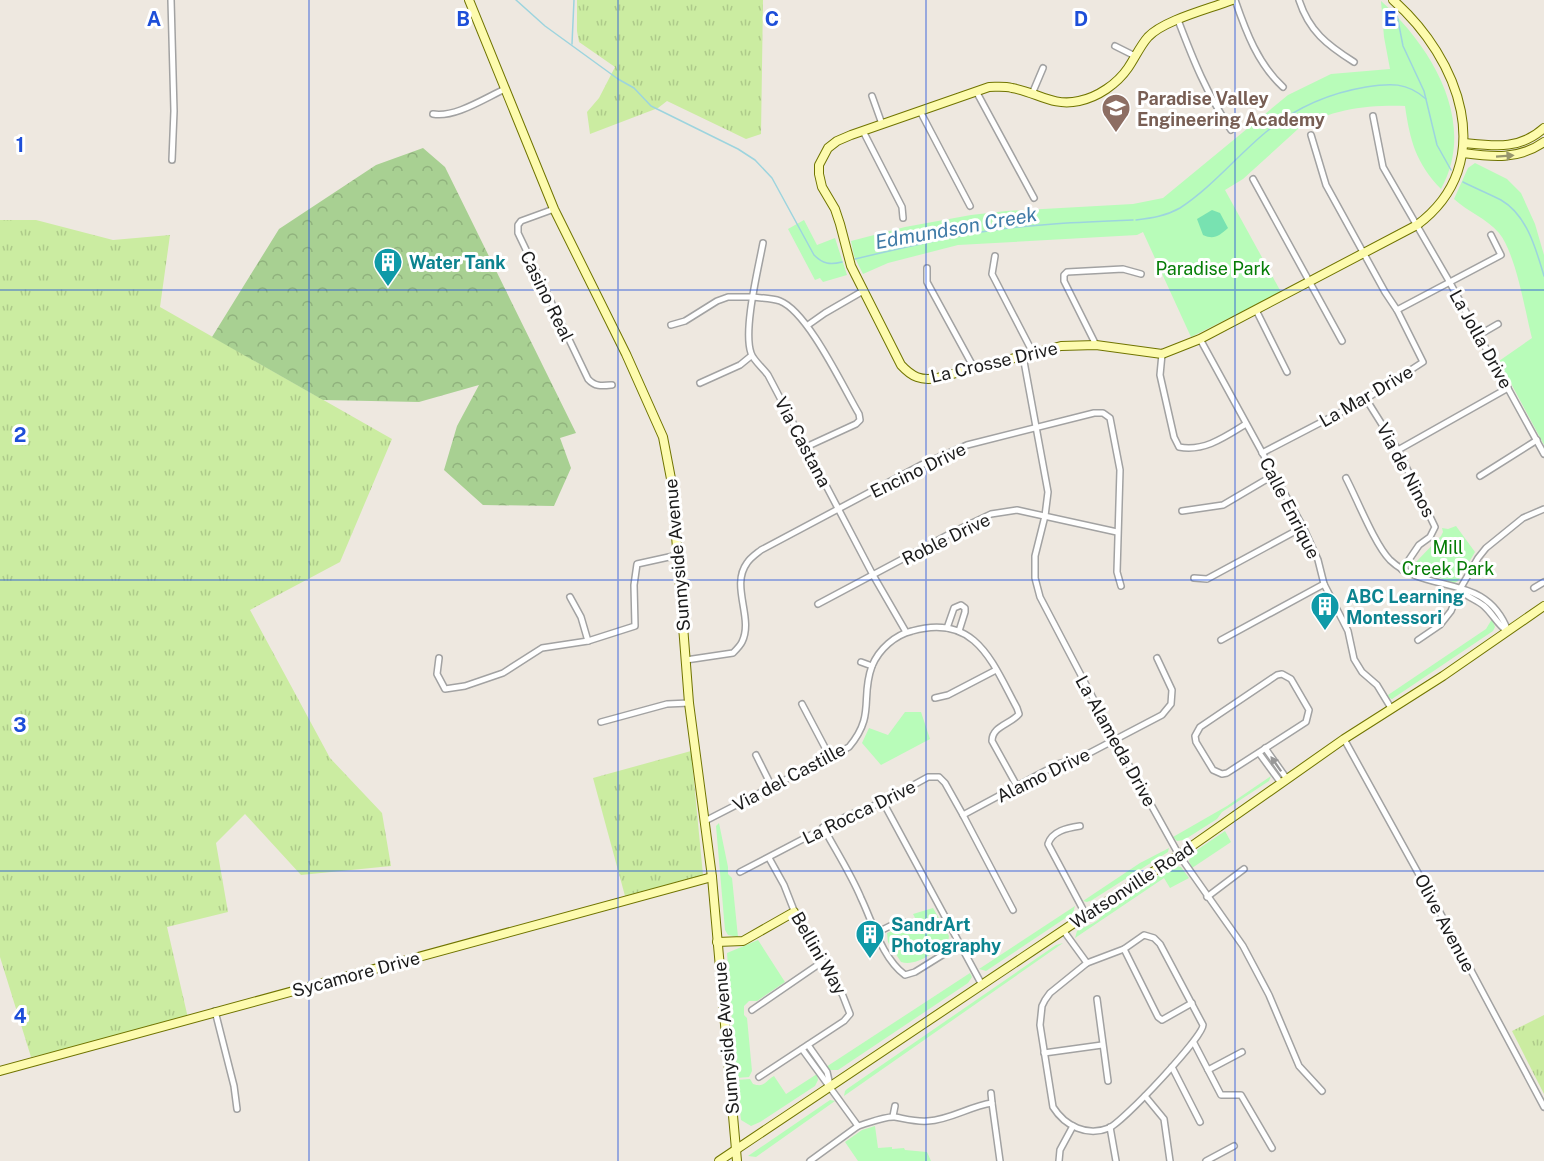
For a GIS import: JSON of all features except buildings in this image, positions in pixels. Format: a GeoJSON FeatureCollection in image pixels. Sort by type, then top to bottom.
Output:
{"type":"FeatureCollection","features":[{"type":"Feature","properties":{"kind":"street"},"geometry":{"type":"LineString","coordinates":[[171,0],[174,111],[172,160]]}},
{"type":"Feature","properties":{"kind":"street","name":"Sunnyside Avenue"},"geometry":{"type":"LineString","coordinates":[[469,0],[554,208],[626,354],[663,437],[672,484],[689,703],[712,877],[737,1161]]}},
{"type":"Feature","properties":{"kind":"street"},"geometry":{"type":"LineString","coordinates":[[1234,0],[1257,54],[1274,79],[1283,87]]}},
{"type":"Feature","properties":{"kind":"street","name":"La Crosse Drive"},"geometry":{"type":"LineString","coordinates":[[1234,0],[1165,25],[1148,37],[1128,69],[1113,84],[1101,93],[1080,101],[1063,103],[1001,87],[976,91],[837,141],[828,148],[819,165],[819,174],[822,187],[837,216],[847,257],[901,365],[910,375],[926,380],[1061,346],[1096,345],[1162,354],[1200,339],[1417,225],[1431,214],[1454,183],[1465,143],[1461,110],[1444,66],[1418,27],[1393,0]]}},
{"type":"Feature","properties":{"kind":"street"},"geometry":{"type":"LineString","coordinates":[[1299,0],[1309,24],[1329,46],[1354,62]]}},
{"type":"Feature","properties":{"kind":"street"},"geometry":{"type":"LineString","coordinates":[[1178,20],[1199,76],[1231,130]]}},
{"type":"Feature","properties":{"kind":"street"},"geometry":{"type":"LineString","coordinates":[[1114,46],[1135,56]]}},
{"type":"Feature","properties":{"kind":"street"},"geometry":{"type":"LineString","coordinates":[[1032,94],[1043,68]]}},
{"type":"Feature","properties":{"kind":"street"},"geometry":{"type":"LineString","coordinates":[[433,114],[444,116],[453,113],[504,88]]}},
{"type":"Feature","properties":{"kind":"street"},"geometry":{"type":"LineString","coordinates":[[976,91],[1034,198]]}},
{"type":"Feature","properties":{"kind":"street"},"geometry":{"type":"LineString","coordinates":[[872,96],[882,124]]}},
{"type":"Feature","properties":{"kind":"street"},"geometry":{"type":"LineString","coordinates":[[920,111],[970,206]]}},
{"type":"Feature","properties":{"kind":"street","name":"La Jolla Drive"},"geometry":{"type":"LineString","coordinates":[[1373,116],[1383,167],[1479,334],[1544,454]]}},
{"type":"Feature","properties":{"kind":"street"},"geometry":{"type":"LineString","coordinates":[[1465,143],[1510,146],[1526,141],[1544,128]]}},
{"type":"Feature","properties":{"kind":"street"},"geometry":{"type":"LineString","coordinates":[[863,131],[902,207],[903,218]]}},
{"type":"Feature","properties":{"kind":"street","name":"La Mar Drive"},"geometry":{"type":"LineString","coordinates":[[1262,453],[1366,399],[1423,362],[1397,310],[1363,254],[1326,185],[1311,135]]}},
{"type":"Feature","properties":{"kind":"street"},"geometry":{"type":"LineString","coordinates":[[1464,153],[1497,157],[1514,155],[1544,142]]}},
{"type":"Feature","properties":{"kind":"street"},"geometry":{"type":"LineString","coordinates":[[1253,179],[1342,341]]}},
{"type":"Feature","properties":{"kind":"street","name":"Casino Real"},"geometry":{"type":"LineString","coordinates":[[554,208],[521,221],[518,225],[518,233],[588,380],[601,386],[612,385]]}},
{"type":"Feature","properties":{"kind":"street"},"geometry":{"type":"LineString","coordinates":[[1397,310],[1501,255],[1491,235]]}},
{"type":"Feature","properties":{"kind":"street"},"geometry":{"type":"LineString","coordinates":[[700,383],[740,365],[751,356],[747,336],[763,243]]}},
{"type":"Feature","properties":{"kind":"street"},"geometry":{"type":"LineString","coordinates":[[995,256],[992,274],[1033,353]]}},
{"type":"Feature","properties":{"kind":"street"},"geometry":{"type":"LineString","coordinates":[[927,268],[927,282],[974,368]]}},
{"type":"Feature","properties":{"kind":"street"},"geometry":{"type":"LineString","coordinates":[[1096,345],[1064,281],[1064,275],[1067,272],[1122,269],[1141,274]]}},
{"type":"Feature","properties":{"kind":"street"},"geometry":{"type":"LineString","coordinates":[[808,325],[863,291]]}},
{"type":"Feature","properties":{"kind":"street"},"geometry":{"type":"LineString","coordinates":[[671,325],[685,321],[717,301],[728,297],[753,297],[779,301],[787,305],[808,325],[859,414],[860,420],[806,447]]}},
{"type":"Feature","properties":{"kind":"street"},"geometry":{"type":"LineString","coordinates":[[1256,310],[1287,372]]}},
{"type":"Feature","properties":{"kind":"street"},"geometry":{"type":"LineString","coordinates":[[1479,334],[1498,324]]}},
{"type":"Feature","properties":{"kind":"street","name":"Calle Enrique"},"geometry":{"type":"LineString","coordinates":[[1200,339],[1303,527],[1318,560],[1324,584],[1348,631],[1354,658],[1362,672],[1377,685],[1391,708]]}},
{"type":"Feature","properties":{"kind":"street"},"geometry":{"type":"LineString","coordinates":[[1162,354],[1160,375],[1174,437],[1179,447],[1191,450],[1211,445],[1246,424]]}},
{"type":"Feature","properties":{"kind":"street","name":"Via Castana"},"geometry":{"type":"LineString","coordinates":[[751,356],[768,375],[873,575],[906,632]]}},
{"type":"Feature","properties":{"kind":"street","name":"La Alameda Drive"},"geometry":{"type":"LineString","coordinates":[[1023,356],[1048,492],[1045,516],[1035,556],[1035,578],[1040,597],[1179,855],[1243,946],[1269,995],[1299,1066],[1322,1091]]}},
{"type":"Feature","properties":{"kind":"street"},"geometry":{"type":"LineString","coordinates":[[1398,450],[1508,388]]}},
{"type":"Feature","properties":{"kind":"street","name":"Via de Ninos"},"geometry":{"type":"LineString","coordinates":[[1366,399],[1398,450],[1435,527],[1430,537],[1419,545],[1402,570]]}},
{"type":"Feature","properties":{"kind":"street","name":"Encino Drive"},"geometry":{"type":"LineString","coordinates":[[686,660],[733,653],[743,641],[746,621],[741,579],[746,564],[760,550],[921,465],[967,445],[1094,413],[1103,413],[1110,418],[1120,470],[1117,572],[1121,586]]}},
{"type":"Feature","properties":{"kind":"street"},"geometry":{"type":"LineString","coordinates":[[1480,476],[1536,440]]}},
{"type":"Feature","properties":{"kind":"street"},"geometry":{"type":"LineString","coordinates":[[1182,511],[1223,505],[1275,475]]}},
{"type":"Feature","properties":{"kind":"street"},"geometry":{"type":"LineString","coordinates":[[1346,478],[1381,548],[1389,559],[1402,570],[1460,589],[1465,596],[1484,606],[1498,624],[1508,631]]}},
{"type":"Feature","properties":{"kind":"street"},"geometry":{"type":"LineString","coordinates":[[1418,640],[1440,625],[1451,611],[1460,589],[1486,548],[1524,518],[1544,509]]}},
{"type":"Feature","properties":{"kind":"street","name":"Roble Drive"},"geometry":{"type":"LineString","coordinates":[[818,604],[957,530],[992,514],[1017,510],[1117,532]]}},
{"type":"Feature","properties":{"kind":"street"},"geometry":{"type":"LineString","coordinates":[[1194,578],[1207,579],[1303,527]]}},
{"type":"Feature","properties":{"kind":"street"},"geometry":{"type":"LineString","coordinates":[[439,658],[437,674],[445,689],[465,686],[503,673],[542,648],[588,641],[635,626],[634,585],[637,564],[678,555]]}},
{"type":"Feature","properties":{"kind":"street"},"geometry":{"type":"LineString","coordinates":[[1534,588],[1544,582]]}},
{"type":"Feature","properties":{"kind":"street"},"geometry":{"type":"LineString","coordinates":[[1221,640],[1324,584]]}},
{"type":"Feature","properties":{"kind":"street"},"geometry":{"type":"LineString","coordinates":[[570,597],[588,641]]}},
{"type":"Feature","properties":{"kind":"street"},"geometry":{"type":"LineString","coordinates":[[948,628],[954,608],[956,605],[961,605],[965,608],[965,612],[959,631]]}},
{"type":"Feature","properties":{"kind":"street","name":"Watsonville Road"},"geometry":{"type":"LineString","coordinates":[[719,1161],[1179,855],[1344,739],[1443,676],[1544,606]]}},
{"type":"Feature","properties":{"kind":"street","name":"Via del Castille"},"geometry":{"type":"LineString","coordinates":[[705,820],[849,747],[858,736],[866,719],[872,666],[889,642],[906,632],[930,626],[959,631],[974,640],[986,652],[996,670],[1019,714],[995,731],[992,741],[1017,786]]}},
{"type":"Feature","properties":{"kind":"street","name":"Alamo Drive"},"geometry":{"type":"LineString","coordinates":[[963,815],[1058,764],[1078,759],[1162,714],[1171,704],[1172,690],[1157,658]]}},
{"type":"Feature","properties":{"kind":"street"},"geometry":{"type":"LineString","coordinates":[[861,662],[872,666]]}},
{"type":"Feature","properties":{"kind":"street"},"geometry":{"type":"LineString","coordinates":[[935,698],[948,695],[996,670]]}},
{"type":"Feature","properties":{"kind":"street"},"geometry":{"type":"LineString","coordinates":[[1278,675],[1287,675],[1309,710],[1309,714],[1306,722],[1265,748],[1222,774],[1213,770],[1195,736],[1200,727],[1278,675]]}},
{"type":"Feature","properties":{"kind":"street"},"geometry":{"type":"LineString","coordinates":[[601,722],[667,704],[689,703]]}},
{"type":"Feature","properties":{"kind":"street"},"geometry":{"type":"LineString","coordinates":[[802,704],[830,757]]}},
{"type":"Feature","properties":{"kind":"street","name":"Olive Avenue"},"geometry":{"type":"LineString","coordinates":[[1344,739],[1544,1105]]}},
{"type":"Feature","properties":{"kind":"street"},"geometry":{"type":"LineString","coordinates":[[1265,748],[1284,781]]}},
{"type":"Feature","properties":{"kind":"street"},"geometry":{"type":"LineString","coordinates":[[1259,753],[1284,781]]}},
{"type":"Feature","properties":{"kind":"street"},"geometry":{"type":"LineString","coordinates":[[756,755],[771,787]]}},
{"type":"Feature","properties":{"kind":"street","name":"La Rocca Drive"},"geometry":{"type":"LineString","coordinates":[[740,872],[824,827],[883,802],[928,777],[939,777],[945,783],[963,815]]}},
{"type":"Feature","properties":{"kind":"street"},"geometry":{"type":"LineString","coordinates":[[883,802],[982,985]]}},
{"type":"Feature","properties":{"kind":"street"},"geometry":{"type":"LineString","coordinates":[[963,815],[1013,910]]}},
{"type":"Feature","properties":{"kind":"street"},"geometry":{"type":"LineString","coordinates":[[1080,826],[1059,831],[1050,837],[1048,844],[1086,915]]}},
{"type":"Feature","properties":{"kind":"street"},"geometry":{"type":"LineString","coordinates":[[824,827],[896,969],[905,975],[915,972],[960,944]]}},
{"type":"Feature","properties":{"kind":"street","name":"Bellini Way"},"geometry":{"type":"LineString","coordinates":[[759,1077],[844,1021],[850,1014],[835,979],[804,936],[784,885],[769,858]]}},
{"type":"Feature","properties":{"kind":"street"},"geometry":{"type":"LineString","coordinates":[[1207,897],[1244,869]]}},
{"type":"Feature","properties":{"kind":"street","name":"Sycamore Drive"},"geometry":{"type":"LineString","coordinates":[[0,1071],[712,877]]}},
{"type":"Feature","properties":{"kind":"street"},"geometry":{"type":"LineString","coordinates":[[717,942],[742,941],[794,912]]}},
{"type":"Feature","properties":{"kind":"street"},"geometry":{"type":"LineString","coordinates":[[876,933],[896,923],[904,922]]}},
{"type":"Feature","properties":{"kind":"street"},"geometry":{"type":"LineString","coordinates":[[1064,930],[1087,963]]}},
{"type":"Feature","properties":{"kind":"street"},"geometry":{"type":"LineString","coordinates":[[1144,935],[1154,938],[1160,944],[1204,1029],[1172,1067],[1110,1127],[1090,1132],[1072,1126],[1060,1118],[1053,1107],[1040,1025],[1042,1006],[1050,993],[1087,963],[1124,949],[1144,935]]}},
{"type":"Feature","properties":{"kind":"street"},"geometry":{"type":"LineString","coordinates":[[1124,949],[1158,1017],[1162,1020],[1191,1003]]}},
{"type":"Feature","properties":{"kind":"street"},"geometry":{"type":"LineString","coordinates":[[752,1010],[822,962]]}},
{"type":"Feature","properties":{"kind":"street"},"geometry":{"type":"LineString","coordinates":[[1097,999],[1108,1080]]}},
{"type":"Feature","properties":{"kind":"street"},"geometry":{"type":"LineString","coordinates":[[215,1011],[234,1086],[237,1109]]}},
{"type":"Feature","properties":{"kind":"street"},"geometry":{"type":"LineString","coordinates":[[1194,1043],[1221,1095],[1240,1095],[1272,1148]]}},
{"type":"Feature","properties":{"kind":"street"},"geometry":{"type":"LineString","coordinates":[[808,1045],[826,1072],[831,1086]]}},
{"type":"Feature","properties":{"kind":"street"},"geometry":{"type":"LineString","coordinates":[[1044,1053],[1102,1045]]}},
{"type":"Feature","properties":{"kind":"street"},"geometry":{"type":"LineString","coordinates":[[802,1049],[858,1126]]}},
{"type":"Feature","properties":{"kind":"street"},"geometry":{"type":"LineString","coordinates":[[1208,1070],[1242,1052]]}},
{"type":"Feature","properties":{"kind":"street"},"geometry":{"type":"LineString","coordinates":[[1172,1067],[1200,1122]]}},
{"type":"Feature","properties":{"kind":"street"},"geometry":{"type":"LineString","coordinates":[[991,1093],[1000,1161]]}},
{"type":"Feature","properties":{"kind":"street"},"geometry":{"type":"LineString","coordinates":[[1144,1096],[1164,1119],[1170,1161]]}},
{"type":"Feature","properties":{"kind":"street"},"geometry":{"type":"LineString","coordinates":[[810,1161],[858,1126],[892,1116],[927,1122],[944,1119],[959,1112],[992,1103]]}},
{"type":"Feature","properties":{"kind":"street"},"geometry":{"type":"LineString","coordinates":[[892,1116],[895,1106]]}},
{"type":"Feature","properties":{"kind":"street"},"geometry":{"type":"LineString","coordinates":[[1059,1161],[1060,1150],[1072,1126]]}},
{"type":"Feature","properties":{"kind":"street"},"geometry":{"type":"LineString","coordinates":[[1110,1127],[1116,1161]]}},
{"type":"Feature","properties":{"kind":"street"},"geometry":{"type":"LineString","coordinates":[[1206,1161],[1234,1146]]}},
{"type":"Feature","properties":{"kind":"green space"},"geometry":{"type":"Polygon","coordinates":[[[577,0],[763,0],[761,134],[746,139],[667,101],[658,108],[590,134],[587,112],[599,98],[615,67],[579,42],[577,0]]]}},
{"type":"Feature","properties":{"kind":"green space","name":"Paradise Park"},"geometry":{"type":"Polygon","coordinates":[[[1381,1],[1417,40],[1444,87],[1451,112],[1454,138],[1451,164],[1441,189],[1420,161],[1409,130],[1405,106],[1377,106],[1350,110],[1324,117],[1298,129],[1243,179],[1225,190],[1281,292],[1191,337],[1143,232],[1137,235],[958,245],[888,263],[863,274],[854,256],[851,241],[905,227],[1006,211],[1133,204],[1163,198],[1288,95],[1331,74],[1390,69],[1381,1]]]}},
{"type":"Feature","properties":{"kind":"green space"},"geometry":{"type":"Polygon","coordinates":[[[423,148],[445,167],[576,433],[560,438],[571,468],[554,506],[483,505],[444,470],[457,426],[479,385],[419,402],[323,400],[212,337],[279,229],[376,165],[423,148]]]}},
{"type":"Feature","properties":{"kind":"green space"},"geometry":{"type":"Polygon","coordinates":[[[1475,163],[1507,179],[1521,193],[1535,224],[1544,255],[1544,445],[1499,361],[1532,338],[1510,254],[1505,242],[1494,228],[1454,199],[1468,168],[1475,163]]]}},
{"type":"Feature","properties":{"kind":"green space"},"geometry":{"type":"Polygon","coordinates":[[[1212,210],[1220,213],[1228,228],[1219,235],[1210,237],[1203,235],[1197,219],[1212,210]]]}},
{"type":"Feature","properties":{"kind":"green space"},"geometry":{"type":"Polygon","coordinates":[[[0,220],[36,220],[113,240],[170,235],[160,307],[392,439],[340,562],[250,610],[330,758],[382,813],[391,866],[301,875],[245,814],[216,843],[228,912],[167,927],[188,1018],[129,1036],[31,1057],[0,957],[0,220]]]}},
{"type":"Feature","properties":{"kind":"green space"},"geometry":{"type":"Polygon","coordinates":[[[804,220],[817,245],[835,238],[847,275],[823,282],[820,278],[815,280],[788,229],[804,220]]]}},
{"type":"Feature","properties":{"kind":"green space","name":"Mill Creek Park"},"geometry":{"type":"Polygon","coordinates":[[[1456,526],[1475,552],[1458,581],[1454,583],[1418,570],[1415,566],[1416,562],[1441,536],[1442,528],[1448,529],[1456,526]]]}},
{"type":"Feature","properties":{"kind":"green space"},"geometry":{"type":"Polygon","coordinates":[[[1492,619],[1495,627],[1493,631],[1392,699],[1389,698],[1388,695],[1486,629],[1492,619]]]}},
{"type":"Feature","properties":{"kind":"green space"},"geometry":{"type":"Polygon","coordinates":[[[905,712],[921,712],[930,739],[881,765],[862,743],[869,728],[888,735],[905,712]]]}},
{"type":"Feature","properties":{"kind":"green space"},"geometry":{"type":"Polygon","coordinates":[[[691,751],[703,875],[625,896],[593,778],[691,751]]]}},
{"type":"Feature","properties":{"kind":"green space"},"geometry":{"type":"Polygon","coordinates":[[[1271,776],[1269,781],[1184,840],[1177,841],[1173,837],[1227,806],[1271,776]]]}},
{"type":"Feature","properties":{"kind":"green space"},"geometry":{"type":"Polygon","coordinates":[[[719,823],[728,874],[732,878],[738,937],[728,935],[725,930],[716,826],[719,823]]]}},
{"type":"Feature","properties":{"kind":"green space"},"geometry":{"type":"Polygon","coordinates":[[[1225,831],[1231,842],[1192,868],[1189,861],[1191,854],[1225,831]]]}},
{"type":"Feature","properties":{"kind":"green space"},"geometry":{"type":"Polygon","coordinates":[[[1169,848],[1168,852],[1092,900],[1083,901],[1140,863],[1169,848]]]}},
{"type":"Feature","properties":{"kind":"green space"},"geometry":{"type":"Polygon","coordinates":[[[1176,866],[1181,867],[1189,878],[1170,888],[1164,878],[1075,938],[1077,931],[1096,921],[1137,889],[1176,866]]]}},
{"type":"Feature","properties":{"kind":"green space"},"geometry":{"type":"Polygon","coordinates":[[[1075,906],[1073,913],[986,971],[979,969],[1075,906]]]}},
{"type":"Feature","properties":{"kind":"green space"},"geometry":{"type":"Polygon","coordinates":[[[933,908],[949,936],[948,943],[919,960],[901,962],[888,942],[887,933],[895,930],[910,933],[916,924],[913,914],[933,908]]]}},
{"type":"Feature","properties":{"kind":"green space"},"geometry":{"type":"Polygon","coordinates":[[[758,940],[785,982],[757,1001],[749,1001],[744,1006],[752,1071],[749,1077],[736,1078],[727,953],[758,940]]]}},
{"type":"Feature","properties":{"kind":"green space"},"geometry":{"type":"Polygon","coordinates":[[[1063,943],[844,1096],[847,1089],[1056,945],[1063,943]]]}},
{"type":"Feature","properties":{"kind":"green space"},"geometry":{"type":"Polygon","coordinates":[[[970,973],[972,977],[968,983],[838,1070],[829,1070],[826,1067],[970,973]]]}},
{"type":"Feature","properties":{"kind":"green space"},"geometry":{"type":"Polygon","coordinates":[[[1544,1015],[1544,1094],[1512,1031],[1544,1015]]]}},
{"type":"Feature","properties":{"kind":"green space"},"geometry":{"type":"Polygon","coordinates":[[[817,1074],[818,1080],[815,1086],[760,1122],[751,1126],[741,1120],[736,1080],[750,1079],[753,1084],[760,1085],[774,1076],[786,1094],[817,1074]]]}},
{"type":"Feature","properties":{"kind":"green space"},"geometry":{"type":"Polygon","coordinates":[[[830,1100],[835,1101],[756,1157],[748,1156],[830,1100]]]}},
{"type":"Feature","properties":{"kind":"green space"},"geometry":{"type":"Polygon","coordinates":[[[875,1126],[878,1148],[892,1147],[892,1149],[904,1148],[927,1152],[931,1161],[858,1161],[845,1142],[862,1130],[875,1126]]]}},
{"type":"Feature","properties":{"kind":"waterway","name":"Edmundson Creek"},"geometry":{"type":"LineString","coordinates":[[516,0],[545,26],[634,88],[651,106],[738,149],[755,160],[772,178],[814,255],[827,263],[842,262]]}},
{"type":"Feature","properties":{"kind":"waterway"},"geometry":{"type":"LineString","coordinates":[[572,44],[574,0]]}},
{"type":"Feature","properties":{"kind":"waterway"},"geometry":{"type":"LineString","coordinates":[[1397,15],[1403,46],[1424,91],[1437,145],[1451,170]]}},
{"type":"Feature","properties":{"kind":"waterway","name":"Edmundson Creek"},"geometry":{"type":"LineString","coordinates":[[1136,220],[1164,215],[1180,208],[1203,191],[1277,123],[1313,103],[1353,90],[1383,85],[1398,85],[1412,89],[1426,99]]}},
{"type":"Feature","properties":{"kind":"waterway"},"geometry":{"type":"LineString","coordinates":[[1463,182],[1501,200],[1518,214],[1538,255],[1544,276]]}},
{"type":"Feature","properties":{"kind":"waterway","name":"Edmundson Creek"},"geometry":{"type":"LineString","coordinates":[[855,259],[1000,229],[1133,220]]}},
{"type":"Feature","properties":{"kind":"place","name":"Paradise Valley Engineering Academy"},"geometry":{"type":"Point","coordinates":[1116,134]}},
{"type":"Feature","properties":{"kind":"place","name":"Water Tank"},"geometry":{"type":"Point","coordinates":[388,288]}},
{"type":"Feature","properties":{"kind":"place","name":"ABC Learning Montessori"},"geometry":{"type":"Point","coordinates":[1325,632]}},
{"type":"Feature","properties":{"kind":"place","name":"SandrArt Photography"},"geometry":{"type":"Point","coordinates":[870,960]}}]}
